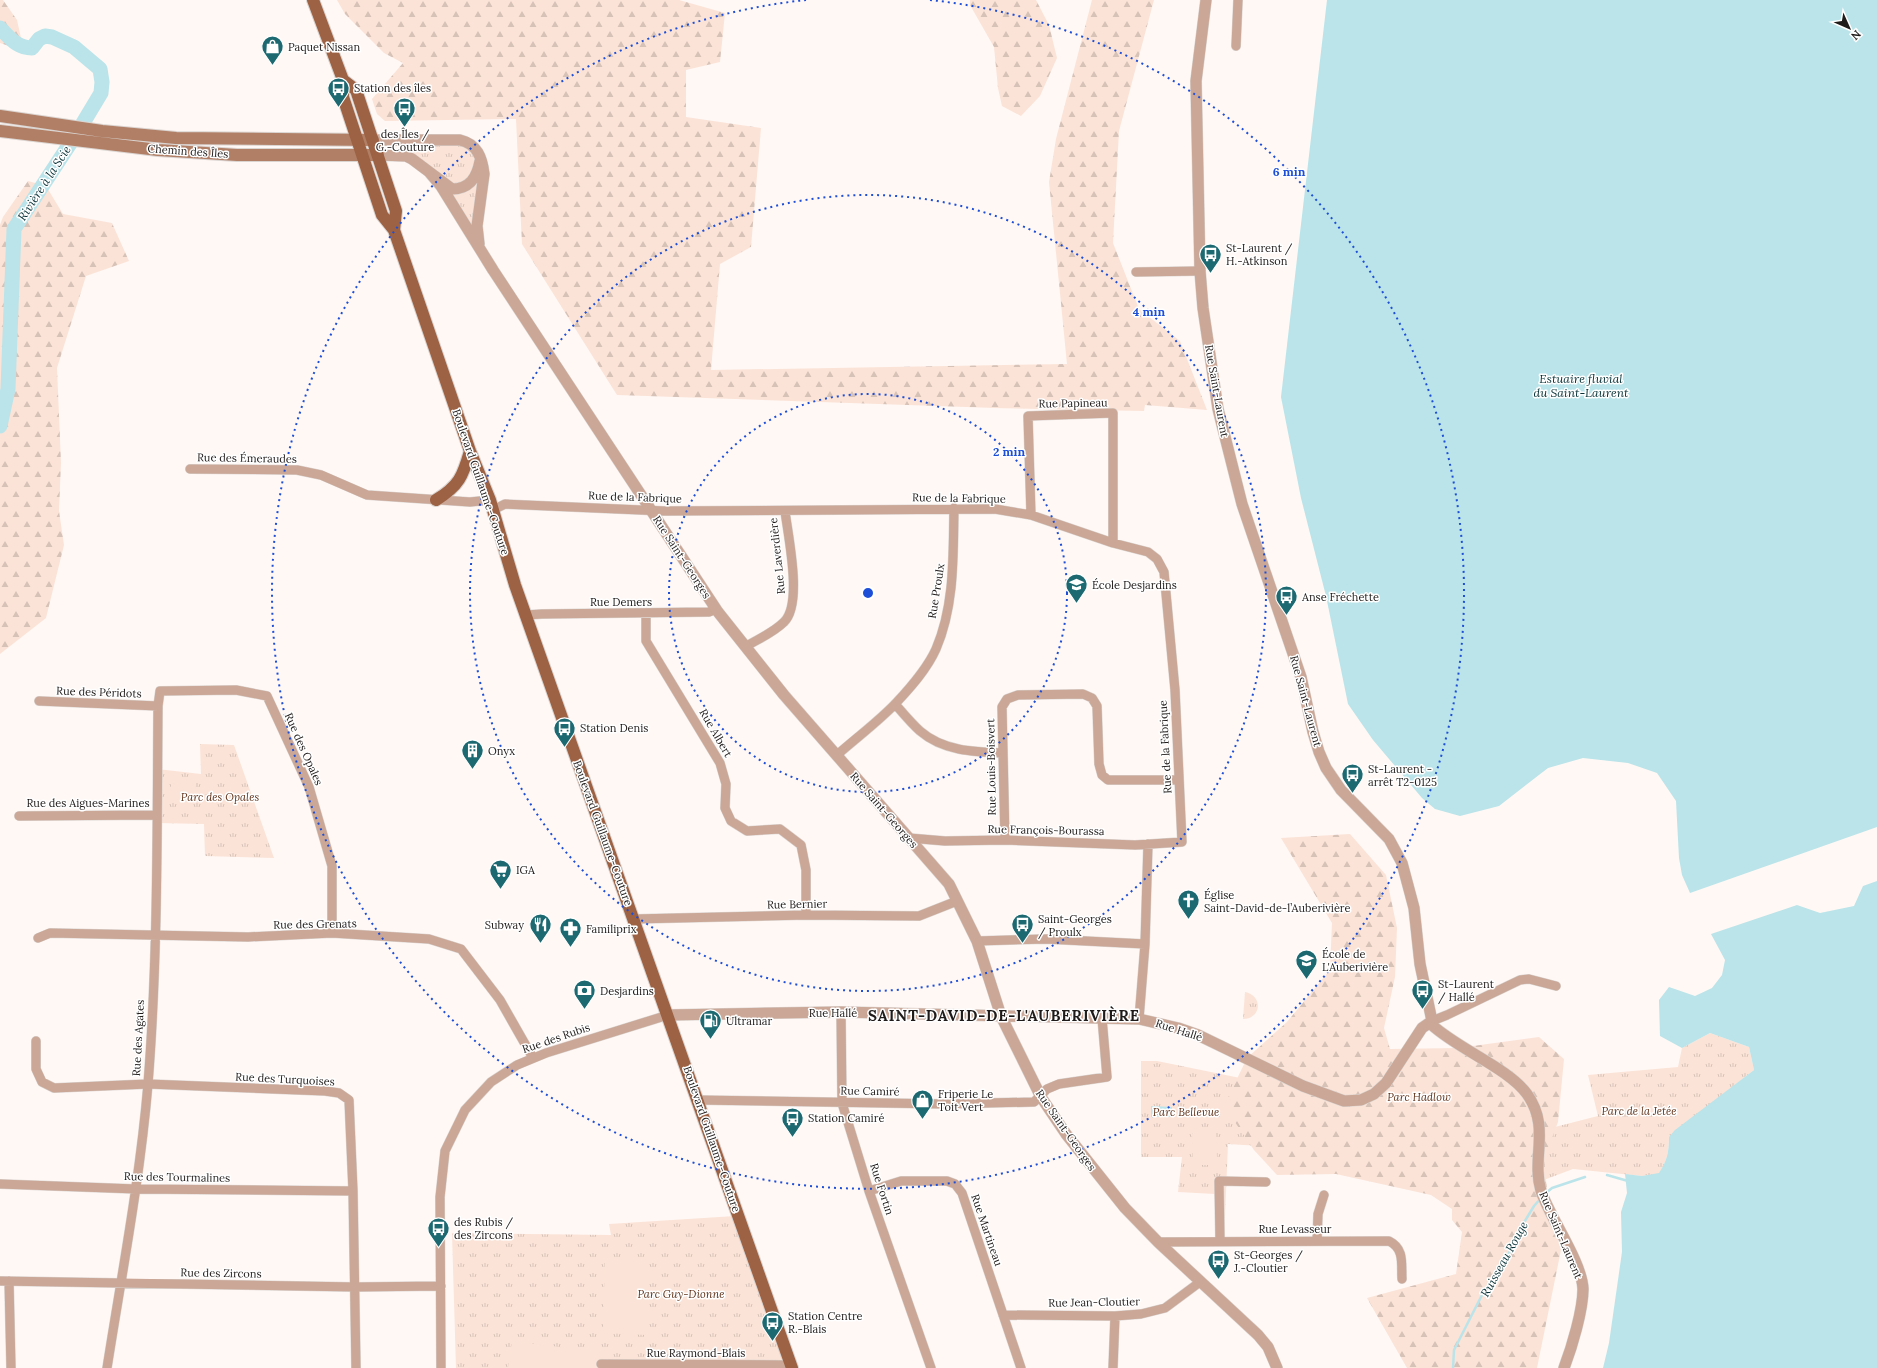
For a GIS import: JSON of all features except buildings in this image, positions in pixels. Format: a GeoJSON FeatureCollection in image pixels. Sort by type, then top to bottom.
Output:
{"type":"FeatureCollection","features":[{"type":"Feature","properties":{"kind":"main road","name":"Boulevard Guillaume-Couture"},"geometry":{"type":"LineString","coordinates":[[313,0],[343,80],[343,98],[382,215],[394,230],[470,451],[491,505],[526,616],[791,1366]]}},
{"type":"Feature","properties":{"kind":"main road","name":"Boulevard Guillaume-Couture"},"geometry":{"type":"LineString","coordinates":[[343,80],[356,90],[396,211],[394,230]]}},
{"type":"Feature","properties":{"kind":"main road","name":"Chemin des Îles"},"geometry":{"type":"LineString","coordinates":[[0,116],[102,131],[176,138],[372,140]]}},
{"type":"Feature","properties":{"kind":"main road","name":"Chemin des Îles"},"geometry":{"type":"LineString","coordinates":[[0,131],[158,150],[237,155],[378,155]]}},
{"type":"Feature","properties":{"kind":"main road"},"geometry":{"type":"LineString","coordinates":[[436,500],[458,483],[464,472],[470,451]]}},
{"type":"Feature","properties":{"kind":"street","name":"Rue Saint-Laurent"},"geometry":{"type":"LineString","coordinates":[[1206,0],[1196,81],[1200,271],[1204,314],[1218,410],[1242,504],[1301,677],[1313,732],[1326,768],[1334,781],[1352,802],[1389,839],[1402,863],[1414,908],[1420,964],[1432,1025],[1443,1034],[1507,1076],[1526,1093],[1537,1112],[1540,1137],[1539,1178],[1541,1192],[1577,1267],[1583,1287],[1582,1302],[1564,1368]]}},
{"type":"Feature","properties":{"kind":"street"},"geometry":{"type":"LineString","coordinates":[[1236,46],[1238,0]]}},
{"type":"Feature","properties":{"kind":"street","name":"Rue Saint-Georges"},"geometry":{"type":"LineString","coordinates":[[372,140],[460,140],[469,142],[477,150],[481,158],[484,174],[477,226],[480,248]]}},
{"type":"Feature","properties":{"kind":"street","name":"Rue Saint-Georges"},"geometry":{"type":"LineString","coordinates":[[378,155],[406,156],[416,161],[452,189],[460,189],[472,182],[481,158]]}},
{"type":"Feature","properties":{"kind":"street","name":"Rue Saint-Georges"},"geometry":{"type":"LineString","coordinates":[[430,173],[441,186],[716,609],[745,647],[836,755],[949,884],[977,941],[1002,1016],[1041,1097],[1066,1134],[1124,1208],[1200,1282],[1258,1334],[1268,1347],[1277,1368]]}},
{"type":"Feature","properties":{"kind":"street"},"geometry":{"type":"LineString","coordinates":[[1136,272],[1200,271]]}},
{"type":"Feature","properties":{"kind":"street","name":"Rue Papineau"},"geometry":{"type":"LineString","coordinates":[[1031,515],[1028,416],[1113,413],[1113,542]]}},
{"type":"Feature","properties":{"kind":"street","name":"Rue des Émeraudes"},"geometry":{"type":"LineString","coordinates":[[190,470],[297,470],[321,475],[367,495],[470,502],[491,505]]}},
{"type":"Feature","properties":{"kind":"street","name":"Rue de la Fabrique"},"geometry":{"type":"LineString","coordinates":[[491,505],[505,504],[652,510],[785,511],[954,508],[995,509],[1031,515],[1148,552],[1157,559],[1164,572],[1175,690],[1182,842]]}},
{"type":"Feature","properties":{"kind":"street","name":"Rue Proulx"},"geometry":{"type":"LineString","coordinates":[[836,755],[895,704],[918,677],[936,649],[948,611],[953,574],[954,508]]}},
{"type":"Feature","properties":{"kind":"street","name":"Rue Laverdière"},"geometry":{"type":"LineString","coordinates":[[745,647],[773,631],[785,621],[794,600],[793,575],[785,511]]}},
{"type":"Feature","properties":{"kind":"street","name":"Rue Demers"},"geometry":{"type":"LineString","coordinates":[[526,616],[542,614],[646,614],[709,612],[716,609]]}},
{"type":"Feature","properties":{"kind":"street","name":"Rue Albert"},"geometry":{"type":"LineString","coordinates":[[646,614],[646,641],[720,763],[726,784],[725,808],[731,821],[747,831],[780,829],[801,844],[806,870],[806,915]]}},
{"type":"Feature","properties":{"kind":"street","name":"Rue des Opales"},"geometry":{"type":"LineString","coordinates":[[158,706],[160,691],[236,690],[267,696],[309,787],[332,866],[332,933]]}},
{"type":"Feature","properties":{"kind":"street","name":"Rue Louis-Boisvert"},"geometry":{"type":"LineString","coordinates":[[1005,840],[1002,707],[1006,699],[1018,696],[1083,694],[1092,698],[1097,706],[1099,764],[1102,775],[1108,780],[1179,780]]}},
{"type":"Feature","properties":{"kind":"street","name":"Rue des Péridots"},"geometry":{"type":"LineString","coordinates":[[39,701],[158,706]]}},
{"type":"Feature","properties":{"kind":"street"},"geometry":{"type":"LineString","coordinates":[[895,704],[921,732],[943,745],[970,752],[1002,753]]}},
{"type":"Feature","properties":{"kind":"street","name":"Rue des Agates"},"geometry":{"type":"LineString","coordinates":[[107,1368],[136,1189],[148,1084],[156,935],[158,706]]}},
{"type":"Feature","properties":{"kind":"street","name":"Rue des Aigues-Marines"},"geometry":{"type":"LineString","coordinates":[[20,816],[157,815]]}},
{"type":"Feature","properties":{"kind":"street","name":"Rue François-Bourassa"},"geometry":{"type":"LineString","coordinates":[[909,838],[945,841],[1005,840],[1148,844],[1182,842]]}},
{"type":"Feature","properties":{"kind":"street"},"geometry":{"type":"LineString","coordinates":[[1139,1019],[1145,944],[1148,844]]}},
{"type":"Feature","properties":{"kind":"street","name":"Rue Bernier"},"geometry":{"type":"LineString","coordinates":[[634,919],[806,915],[919,916],[957,901]]}},
{"type":"Feature","properties":{"kind":"street","name":"Rue des Grenats"},"geometry":{"type":"LineString","coordinates":[[38,938],[50,933],[248,937],[332,933],[429,939],[461,949],[500,1000],[533,1058]]}},
{"type":"Feature","properties":{"kind":"street"},"geometry":{"type":"LineString","coordinates":[[977,941],[1046,939],[1145,944]]}},
{"type":"Feature","properties":{"kind":"street","name":"Rue Hallé"},"geometry":{"type":"LineString","coordinates":[[668,1015],[841,1012],[1139,1019],[1178,1028],[1198,1035],[1303,1086],[1344,1101],[1361,1100],[1374,1094],[1386,1083],[1422,1028],[1432,1021],[1520,980],[1529,979],[1556,986]]}},
{"type":"Feature","properties":{"kind":"street","name":"Rue Fortin"},"geometry":{"type":"LineString","coordinates":[[841,1012],[842,1103],[869,1191],[931,1368]]}},
{"type":"Feature","properties":{"kind":"street","name":"Rue des Rubis"},"geometry":{"type":"LineString","coordinates":[[441,1368],[440,1197],[445,1151],[465,1110],[491,1082],[517,1065],[533,1058],[668,1015]]}},
{"type":"Feature","properties":{"kind":"street"},"geometry":{"type":"LineString","coordinates":[[1041,1097],[1047,1089],[1059,1084],[1107,1077],[1102,1018]]}},
{"type":"Feature","properties":{"kind":"street","name":"Rue des Turquoises"},"geometry":{"type":"LineString","coordinates":[[36,1041],[36,1069],[42,1082],[54,1088],[148,1084],[325,1091],[339,1094],[349,1100],[353,1191],[356,1368]]}},
{"type":"Feature","properties":{"kind":"street","name":"Rue Camiré"},"geometry":{"type":"LineString","coordinates":[[698,1100],[842,1103],[1034,1102],[1041,1097]]}},
{"type":"Feature","properties":{"kind":"street","name":"Rue Martineau"},"geometry":{"type":"LineString","coordinates":[[869,1191],[901,1181],[947,1181],[954,1184],[962,1193],[1021,1368]]}},
{"type":"Feature","properties":{"kind":"street"},"geometry":{"type":"LineString","coordinates":[[1220,1241],[1219,1181],[1266,1182]]}},
{"type":"Feature","properties":{"kind":"street","name":"Rue des Tourmalines"},"geometry":{"type":"LineString","coordinates":[[0,1184],[136,1189],[353,1191]]}},
{"type":"Feature","properties":{"kind":"street"},"geometry":{"type":"LineString","coordinates":[[1317,1241],[1318,1214],[1324,1196]]}},
{"type":"Feature","properties":{"kind":"street","name":"Rue Levasseur"},"geometry":{"type":"LineString","coordinates":[[1158,1242],[1389,1241],[1395,1244],[1401,1254],[1402,1279]]}},
{"type":"Feature","properties":{"kind":"street"},"geometry":{"type":"LineString","coordinates":[[5,1281],[11,1368]]}},
{"type":"Feature","properties":{"kind":"street","name":"Rue des Zircons"},"geometry":{"type":"LineString","coordinates":[[5,1281],[355,1287],[441,1286]]}},
{"type":"Feature","properties":{"kind":"street","name":"Rue Jean-Cloutier"},"geometry":{"type":"LineString","coordinates":[[1003,1315],[1115,1316],[1141,1314],[1165,1308],[1200,1282]]}},
{"type":"Feature","properties":{"kind":"street"},"geometry":{"type":"LineString","coordinates":[[1113,1368],[1115,1316]]}},
{"type":"Feature","properties":{"kind":"street","name":"Rue Raymond-Blais"},"geometry":{"type":"LineString","coordinates":[[601,1364],[791,1366]]}},
{"type":"Feature","properties":{"kind":"green space"},"geometry":{"type":"Polygon","coordinates":[[[0,0],[3,0],[17,20],[21,38],[12,47],[0,43],[0,0]]]}},
{"type":"Feature","properties":{"kind":"green space"},"geometry":{"type":"Polygon","coordinates":[[[337,0],[679,0],[725,13],[720,62],[686,70],[686,117],[761,128],[751,247],[720,264],[711,370],[1067,364],[1049,182],[1056,139],[1092,0],[1154,0],[1119,131],[1113,243],[1139,309],[1180,341],[1207,410],[1145,405],[1144,411],[995,408],[617,395],[522,244],[516,119],[385,121],[377,114],[372,99],[403,63],[384,53],[345,14],[337,0]]]}},
{"type":"Feature","properties":{"kind":"green space"},"geometry":{"type":"Polygon","coordinates":[[[970,0],[1036,0],[1049,25],[1057,58],[1040,96],[1021,116],[1002,106],[998,88],[994,47],[970,5],[970,0]]]}},
{"type":"Feature","properties":{"kind":"green space"},"geometry":{"type":"Polygon","coordinates":[[[449,139],[477,150],[480,248],[441,186],[412,159],[408,140],[449,139]]]}},
{"type":"Feature","properties":{"kind":"green space"},"geometry":{"type":"Polygon","coordinates":[[[28,181],[46,186],[63,214],[112,223],[129,261],[86,276],[57,368],[61,463],[59,511],[64,545],[46,618],[0,654],[0,225],[3,217],[28,181]]]}},
{"type":"Feature","properties":{"kind":"green space","name":"Parc des Opales"},"geometry":{"type":"Polygon","coordinates":[[[200,744],[234,745],[274,858],[205,856],[204,824],[157,823],[157,769],[201,774],[200,744]]]}},
{"type":"Feature","properties":{"kind":"green space"},"geometry":{"type":"Polygon","coordinates":[[[171,783],[196,784],[195,801],[170,800],[171,783]]]}},
{"type":"Feature","properties":{"kind":"green space","name":"Parc Hadlow"},"geometry":{"type":"Polygon","coordinates":[[[1350,834],[1386,875],[1397,928],[1395,977],[1384,1028],[1390,1049],[1458,1048],[1539,1037],[1564,1059],[1558,1122],[1544,1159],[1549,1210],[1561,1250],[1537,1368],[1407,1368],[1367,1298],[1456,1274],[1462,1232],[1452,1220],[1452,1209],[1431,1195],[1336,1174],[1277,1175],[1254,1150],[1224,1106],[1247,1058],[1287,1022],[1330,970],[1332,923],[1281,838],[1350,834]]]}},
{"type":"Feature","properties":{"kind":"green space"},"geometry":{"type":"Polygon","coordinates":[[[1245,992],[1255,997],[1258,1007],[1254,1015],[1243,1019],[1245,992]]]}},
{"type":"Feature","properties":{"kind":"green space","name":"Parc de la Jetée"},"geometry":{"type":"Polygon","coordinates":[[[1710,1033],[1749,1047],[1754,1070],[1669,1137],[1667,1156],[1659,1174],[1642,1176],[1573,1169],[1541,1181],[1543,1130],[1598,1116],[1588,1075],[1678,1067],[1682,1048],[1710,1033]]]}},
{"type":"Feature","properties":{"kind":"green space","name":"Parc Bellevue"},"geometry":{"type":"Polygon","coordinates":[[[1141,1061],[1157,1061],[1284,1087],[1276,1147],[1228,1144],[1224,1241],[1215,1194],[1178,1192],[1182,1157],[1141,1157],[1141,1061]]]}},
{"type":"Feature","properties":{"kind":"green space"},"geometry":{"type":"Polygon","coordinates":[[[1211,1128],[1216,1133],[1217,1158],[1212,1165],[1200,1165],[1193,1159],[1192,1134],[1196,1129],[1211,1128]]]}},
{"type":"Feature","properties":{"kind":"green space","name":"Parc Guy-Dionne"},"geometry":{"type":"Polygon","coordinates":[[[735,1216],[783,1358],[772,1368],[456,1368],[452,1233],[611,1235],[609,1224],[735,1216]]]}},
{"type":"Feature","properties":{"kind":"green space"},"geometry":{"type":"Polygon","coordinates":[[[605,1261],[647,1261],[647,1335],[603,1333],[605,1261]]]}},
{"type":"Feature","properties":{"kind":"green space"},"geometry":{"type":"Polygon","coordinates":[[[512,1341],[598,1352],[596,1368],[508,1368],[512,1341]]]}},
{"type":"Feature","properties":{"kind":"water","name":"Estuaire fluvial du Saint-Laurent"},"geometry":{"type":"Polygon","coordinates":[[[1327,0],[1877,0],[1877,827],[1690,893],[1682,875],[1679,858],[1676,801],[1657,773],[1628,763],[1583,758],[1548,768],[1499,806],[1460,816],[1435,809],[1422,798],[1373,740],[1348,704],[1326,596],[1301,498],[1281,397],[1327,0]]]}},
{"type":"Feature","properties":{"kind":"water"},"geometry":{"type":"Polygon","coordinates":[[[1877,881],[1877,1368],[1603,1368],[1609,1343],[1622,1252],[1621,1212],[1627,1193],[1625,1174],[1642,1176],[1659,1173],[1667,1156],[1669,1137],[1675,1130],[1754,1070],[1749,1047],[1710,1033],[1682,1048],[1660,1036],[1659,1000],[1669,987],[1695,996],[1712,988],[1722,975],[1725,960],[1711,934],[1797,905],[1820,913],[1854,906],[1863,886],[1877,881]]]}},
{"type":"Feature","properties":{"kind":"water"},"geometry":{"type":"Polygon","coordinates":[[[1151,1106],[1172,1107],[1171,1117],[1151,1117],[1151,1106]]]}},
{"type":"Feature","properties":{"kind":"waterway","name":"Rivière à la Scie"},"geometry":{"type":"LineString","coordinates":[[0,28],[14,42],[27,48],[32,48],[39,39],[45,36],[52,37],[74,47],[100,69],[102,82],[101,93],[77,133],[14,229],[8,389],[0,426]]}},
{"type":"Feature","properties":{"kind":"waterway","name":"Ruisseau Rouge"},"geometry":{"type":"LineString","coordinates":[[1607,1175],[1628,1181]]}},
{"type":"Feature","properties":{"kind":"waterway","name":"Ruisseau Rouge"},"geometry":{"type":"LineString","coordinates":[[1546,1193],[1552,1188],[1585,1177]]}},
{"type":"Feature","properties":{"kind":"waterway","name":"Ruisseau Rouge"},"geometry":{"type":"LineString","coordinates":[[1453,1368],[1454,1350],[1483,1293],[1507,1258],[1517,1234],[1534,1206],[1541,1198]]}},
{"type":"Feature","properties":{"kind":"place","name":"Paquet Nissan"},"geometry":{"type":"Point","coordinates":[272,66]}},
{"type":"Feature","properties":{"kind":"place","name":"Station des îles"},"geometry":{"type":"Point","coordinates":[338,108]}},
{"type":"Feature","properties":{"kind":"place","name":"des Îles / G.-Couture"},"geometry":{"type":"Point","coordinates":[405,128]}},
{"type":"Feature","properties":{"kind":"place","name":"St-Laurent / H.-Atkinson"},"geometry":{"type":"Point","coordinates":[1210,274]}},
{"type":"Feature","properties":{"kind":"place","name":"École Desjardins"},"geometry":{"type":"Point","coordinates":[1077,604]}},
{"type":"Feature","properties":{"kind":"place","name":"Anse Fréchette"},"geometry":{"type":"Point","coordinates":[1286,616]}},
{"type":"Feature","properties":{"kind":"place","name":"Station Denis"},"geometry":{"type":"Point","coordinates":[565,748]}},
{"type":"Feature","properties":{"kind":"place","name":"Onyx"},"geometry":{"type":"Point","coordinates":[472,770]}},
{"type":"Feature","properties":{"kind":"place","name":"St-Laurent - arrêt T2-0125"},"geometry":{"type":"Point","coordinates":[1353,794]}},
{"type":"Feature","properties":{"kind":"place","name":"IGA"},"geometry":{"type":"Point","coordinates":[500,890]}},
{"type":"Feature","properties":{"kind":"place","name":"Église Saint-David-de-l’Auberivière"},"geometry":{"type":"Point","coordinates":[1188,920]}},
{"type":"Feature","properties":{"kind":"place","name":"Subway"},"geometry":{"type":"Point","coordinates":[540,944]}},
{"type":"Feature","properties":{"kind":"place","name":"Saint-Georges / Proulx"},"geometry":{"type":"Point","coordinates":[1022,944]}},
{"type":"Feature","properties":{"kind":"place","name":"Familiprix"},"geometry":{"type":"Point","coordinates":[571,948]}},
{"type":"Feature","properties":{"kind":"place","name":"École de L'Auberivière"},"geometry":{"type":"Point","coordinates":[1307,980]}},
{"type":"Feature","properties":{"kind":"place","name":"Desjardins"},"geometry":{"type":"Point","coordinates":[585,1010]}},
{"type":"Feature","properties":{"kind":"place","name":"St-Laurent / Hallé"},"geometry":{"type":"Point","coordinates":[1423,1010]}},
{"type":"Feature","properties":{"kind":"place","name":"Ultramar"},"geometry":{"type":"Point","coordinates":[710,1040]}},
{"type":"Feature","properties":{"kind":"place","name":"Friperie Le Toit Vert"},"geometry":{"type":"Point","coordinates":[923,1120]}},
{"type":"Feature","properties":{"kind":"place","name":"Station Camiré"},"geometry":{"type":"Point","coordinates":[793,1138]}},
{"type":"Feature","properties":{"kind":"place","name":"des Rubis / des Zircons"},"geometry":{"type":"Point","coordinates":[438,1248]}},
{"type":"Feature","properties":{"kind":"place","name":"St-Georges / J.-Cloutier"},"geometry":{"type":"Point","coordinates":[1218,1280]}},
{"type":"Feature","properties":{"kind":"place","name":"Station Centre R.-Blais"},"geometry":{"type":"Point","coordinates":[772,1342]}},
{"type":"Feature","properties":{"kind":"district","name":"SAINT-DAVID-DE-L'AUBERIVIÈRE"},"geometry":{"type":"Point","coordinates":[1004,1015]}}]}
